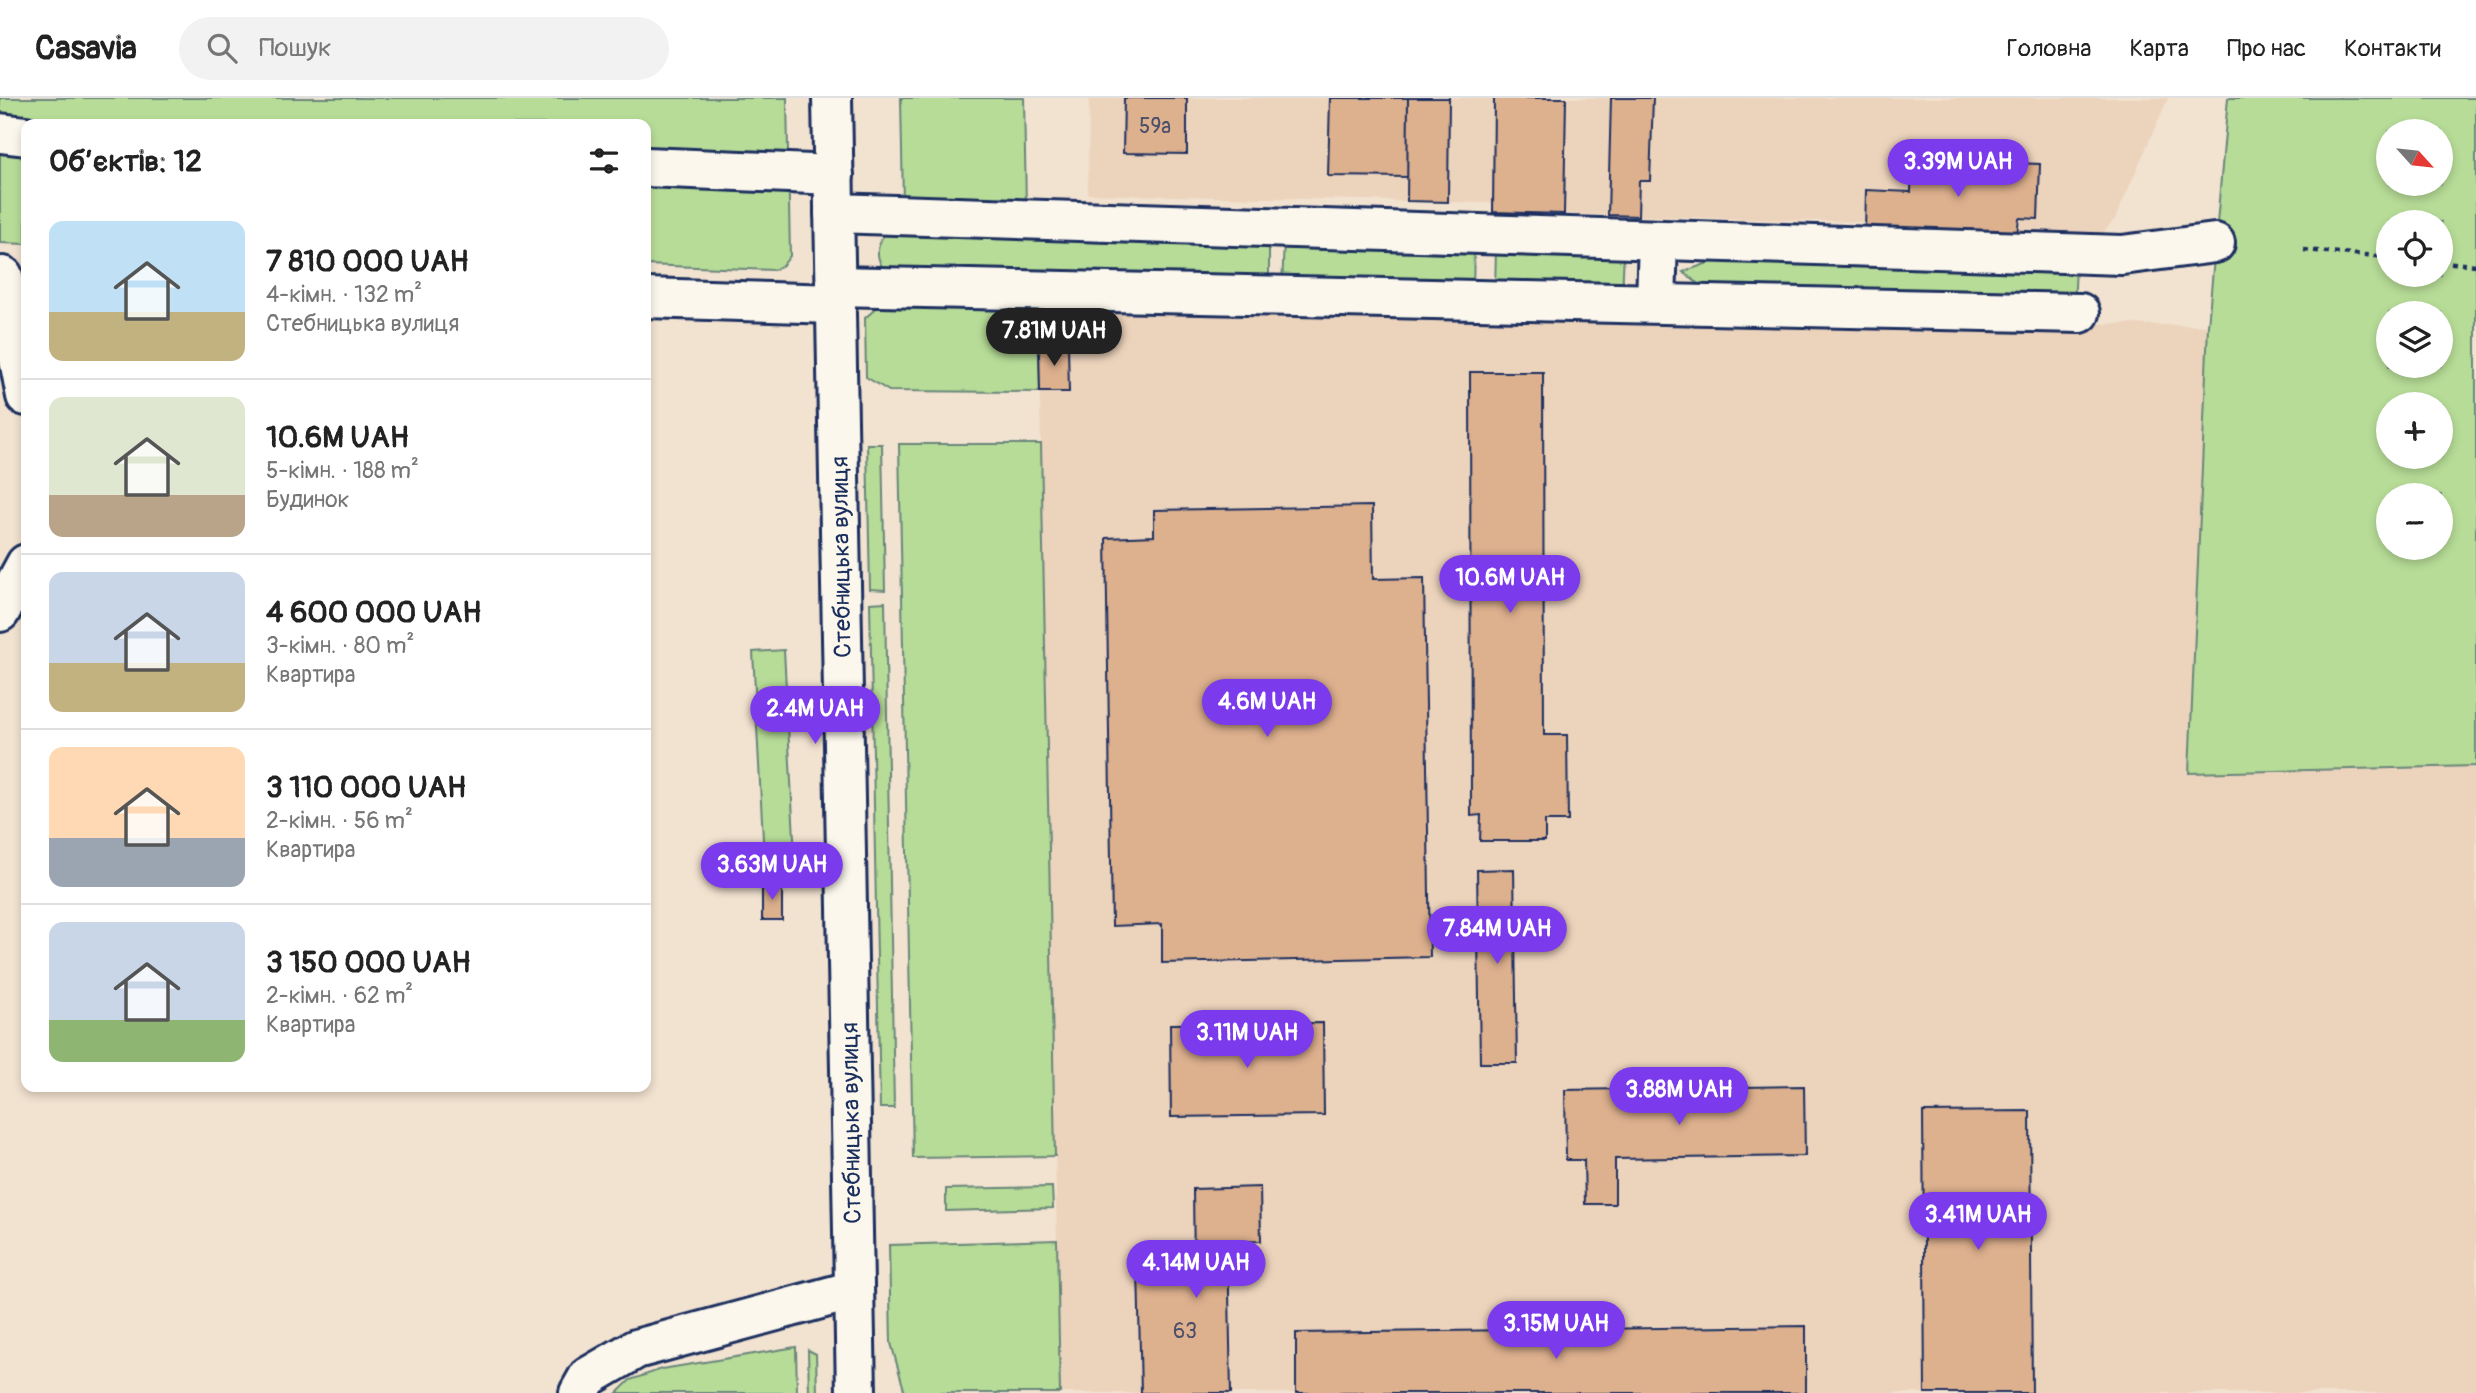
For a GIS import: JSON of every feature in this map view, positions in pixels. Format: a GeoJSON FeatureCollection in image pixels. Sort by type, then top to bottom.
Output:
{"type":"FeatureCollection","features":[{"type":"Feature","properties":{"kind":"street","name":"Стебницька вулиця"},"geometry":{"type":"LineString","coordinates":[[832,98],[856,1393]]}},
{"type":"Feature","properties":{"kind":"street"},"geometry":{"type":"LineString","coordinates":[[0,134],[21,136]]}},
{"type":"Feature","properties":{"kind":"street"},"geometry":{"type":"LineString","coordinates":[[651,167],[834,175]]}},
{"type":"Feature","properties":{"kind":"street"},"geometry":{"type":"LineString","coordinates":[[834,213],[2122,255],[2215,243]]}},
{"type":"Feature","properties":{"kind":"street"},"geometry":{"type":"LineString","coordinates":[[1656,303],[1658,240]]}},
{"type":"Feature","properties":{"kind":"street"},"geometry":{"type":"LineString","coordinates":[[10,276],[21,358]]}},
{"type":"Feature","properties":{"kind":"street"},"geometry":{"type":"LineString","coordinates":[[651,298],[836,295],[1656,303],[2080,313]]}},
{"type":"Feature","properties":{"kind":"street"},"geometry":{"type":"LineString","coordinates":[[0,612],[21,573]]}},
{"type":"Feature","properties":{"kind":"street"},"geometry":{"type":"LineString","coordinates":[[579,1393],[588,1377],[636,1349],[854,1290]]}},
{"type":"Feature","properties":{"kind":"path"},"geometry":{"type":"LineString","coordinates":[[2304,250],[2376,256]]}},
{"type":"Feature","properties":{"kind":"path"},"geometry":{"type":"LineString","coordinates":[[2453,263],[2476,265]]}},
{"type":"Feature","properties":{"kind":"shaded area"},"geometry":{"type":"Polygon","coordinates":[[[1089,98],[2168,98],[2115,219],[2100,236],[1865,231],[1864,222],[1493,212],[1493,203],[1088,194],[1089,98]]]}},
{"type":"Feature","properties":{"kind":"shaded area"},"geometry":{"type":"Polygon","coordinates":[[[1057,300],[2208,326],[2189,772],[2476,766],[2476,1393],[1060,1393],[1039,345],[1057,345],[1057,300]]]}},
{"type":"Feature","properties":{"kind":"green space"},"geometry":{"type":"Polygon","coordinates":[[[0,98],[787,98],[790,256],[783,265],[774,270],[651,265],[651,119],[21,119],[21,244],[0,243],[0,98]]]}},
{"type":"Feature","properties":{"kind":"green space"},"geometry":{"type":"Polygon","coordinates":[[[901,98],[1024,98],[1026,207],[903,203],[901,98]]]}},
{"type":"Feature","properties":{"kind":"green space"},"geometry":{"type":"Polygon","coordinates":[[[2228,98],[2476,98],[2476,766],[2189,773],[2208,326],[2228,98]]]}},
{"type":"Feature","properties":{"kind":"green space"},"geometry":{"type":"Polygon","coordinates":[[[885,232],[1269,239],[1269,286],[885,272],[878,252],[885,232]]]}},
{"type":"Feature","properties":{"kind":"green space"},"geometry":{"type":"Polygon","coordinates":[[[1284,240],[1474,246],[1473,292],[1282,287],[1284,240]]]}},
{"type":"Feature","properties":{"kind":"green space"},"geometry":{"type":"Polygon","coordinates":[[[1496,246],[1624,251],[1622,296],[1495,293],[1496,246]]]}},
{"type":"Feature","properties":{"kind":"green space"},"geometry":{"type":"Polygon","coordinates":[[[1733,254],[2076,266],[2074,308],[1708,291],[1683,272],[1733,254]]]}},
{"type":"Feature","properties":{"kind":"green space"},"geometry":{"type":"Polygon","coordinates":[[[1057,300],[1057,345],[1039,345],[1040,392],[889,391],[866,377],[865,318],[880,305],[1057,300]]]}},
{"type":"Feature","properties":{"kind":"green space"},"geometry":{"type":"Polygon","coordinates":[[[867,444],[882,444],[885,590],[870,589],[867,444]]]}},
{"type":"Feature","properties":{"kind":"green space"},"geometry":{"type":"Polygon","coordinates":[[[899,444],[1041,444],[1055,1156],[913,1158],[899,444]]]}},
{"type":"Feature","properties":{"kind":"green space"},"geometry":{"type":"Polygon","coordinates":[[[885,602],[894,1108],[880,1108],[870,603],[885,602]]]}},
{"type":"Feature","properties":{"kind":"green space"},"geometry":{"type":"Polygon","coordinates":[[[784,650],[795,857],[764,858],[753,652],[784,650]]]}},
{"type":"Feature","properties":{"kind":"green space"},"geometry":{"type":"Polygon","coordinates":[[[1052,1187],[1053,1208],[946,1211],[946,1189],[1052,1187]]]}},
{"type":"Feature","properties":{"kind":"green space"},"geometry":{"type":"Polygon","coordinates":[[[1057,1240],[1060,1393],[905,1393],[891,1343],[889,1245],[1057,1240]]]}},
{"type":"Feature","properties":{"kind":"green space"},"geometry":{"type":"Polygon","coordinates":[[[796,1347],[797,1393],[617,1393],[630,1380],[662,1369],[796,1347]]]}},
{"type":"Feature","properties":{"kind":"green space"},"geometry":{"type":"Polygon","coordinates":[[[808,1350],[816,1354],[817,1393],[809,1393],[808,1350]]]}},
{"type":"Feature","properties":{"kind":"building"},"geometry":{"type":"Polygon","coordinates":[[[1124,98],[1187,98],[1187,154],[1123,153],[1124,98]]]}},
{"type":"Feature","properties":{"kind":"building"},"geometry":{"type":"Polygon","coordinates":[[[1330,98],[1408,98],[1408,177],[1328,176],[1330,98]]]}},
{"type":"Feature","properties":{"kind":"building"},"geometry":{"type":"Polygon","coordinates":[[[1408,98],[1449,98],[1448,202],[1407,201],[1408,98]]]}},
{"type":"Feature","properties":{"kind":"building"},"geometry":{"type":"Polygon","coordinates":[[[1494,98],[1566,98],[1564,214],[1493,212],[1494,98]]]}},
{"type":"Feature","properties":{"kind":"building"},"geometry":{"type":"Polygon","coordinates":[[[1611,98],[1653,98],[1650,181],[1639,181],[1638,216],[1608,215],[1611,98]]]}},
{"type":"Feature","properties":{"kind":"building"},"geometry":{"type":"Polygon","coordinates":[[[1912,159],[2040,164],[2038,219],[2019,218],[2017,234],[1865,231],[1866,190],[1911,192],[1912,159]]]}},
{"type":"Feature","properties":{"kind":"building"},"geometry":{"type":"Polygon","coordinates":[[[1039,345],[1068,345],[1069,392],[1040,392],[1039,345]]]}},
{"type":"Feature","properties":{"kind":"building"},"geometry":{"type":"Polygon","coordinates":[[[1470,372],[1543,372],[1544,735],[1567,735],[1568,821],[1545,821],[1545,841],[1480,841],[1481,815],[1471,816],[1470,372]]]}},
{"type":"Feature","properties":{"kind":"building"},"geometry":{"type":"Polygon","coordinates":[[[1372,506],[1373,579],[1424,578],[1430,957],[1162,963],[1162,924],[1112,926],[1106,538],[1154,536],[1154,510],[1372,506]]]}},
{"type":"Feature","properties":{"kind":"building"},"geometry":{"type":"Polygon","coordinates":[[[1514,869],[1517,1063],[1480,1063],[1477,870],[1514,869]]]}},
{"type":"Feature","properties":{"kind":"building"},"geometry":{"type":"Polygon","coordinates":[[[762,884],[782,884],[782,920],[762,920],[762,884]]]}},
{"type":"Feature","properties":{"kind":"building"},"geometry":{"type":"Polygon","coordinates":[[[1323,1023],[1324,1115],[1171,1117],[1170,1024],[1323,1023]]]}},
{"type":"Feature","properties":{"kind":"building"},"geometry":{"type":"Polygon","coordinates":[[[1804,1086],[1805,1156],[1615,1159],[1615,1204],[1585,1204],[1584,1160],[1566,1160],[1565,1090],[1804,1086]]]}},
{"type":"Feature","properties":{"kind":"building"},"geometry":{"type":"Polygon","coordinates":[[[2030,1111],[2032,1393],[1925,1393],[1923,1112],[2030,1111]]]}},
{"type":"Feature","properties":{"kind":"building"},"geometry":{"type":"Polygon","coordinates":[[[1260,1187],[1261,1241],[1228,1242],[1231,1393],[1141,1393],[1138,1269],[1194,1267],[1193,1189],[1260,1187]]]}},
{"type":"Feature","properties":{"kind":"building"},"geometry":{"type":"Polygon","coordinates":[[[1806,1326],[1806,1393],[1296,1393],[1296,1333],[1806,1326]]]}}]}
